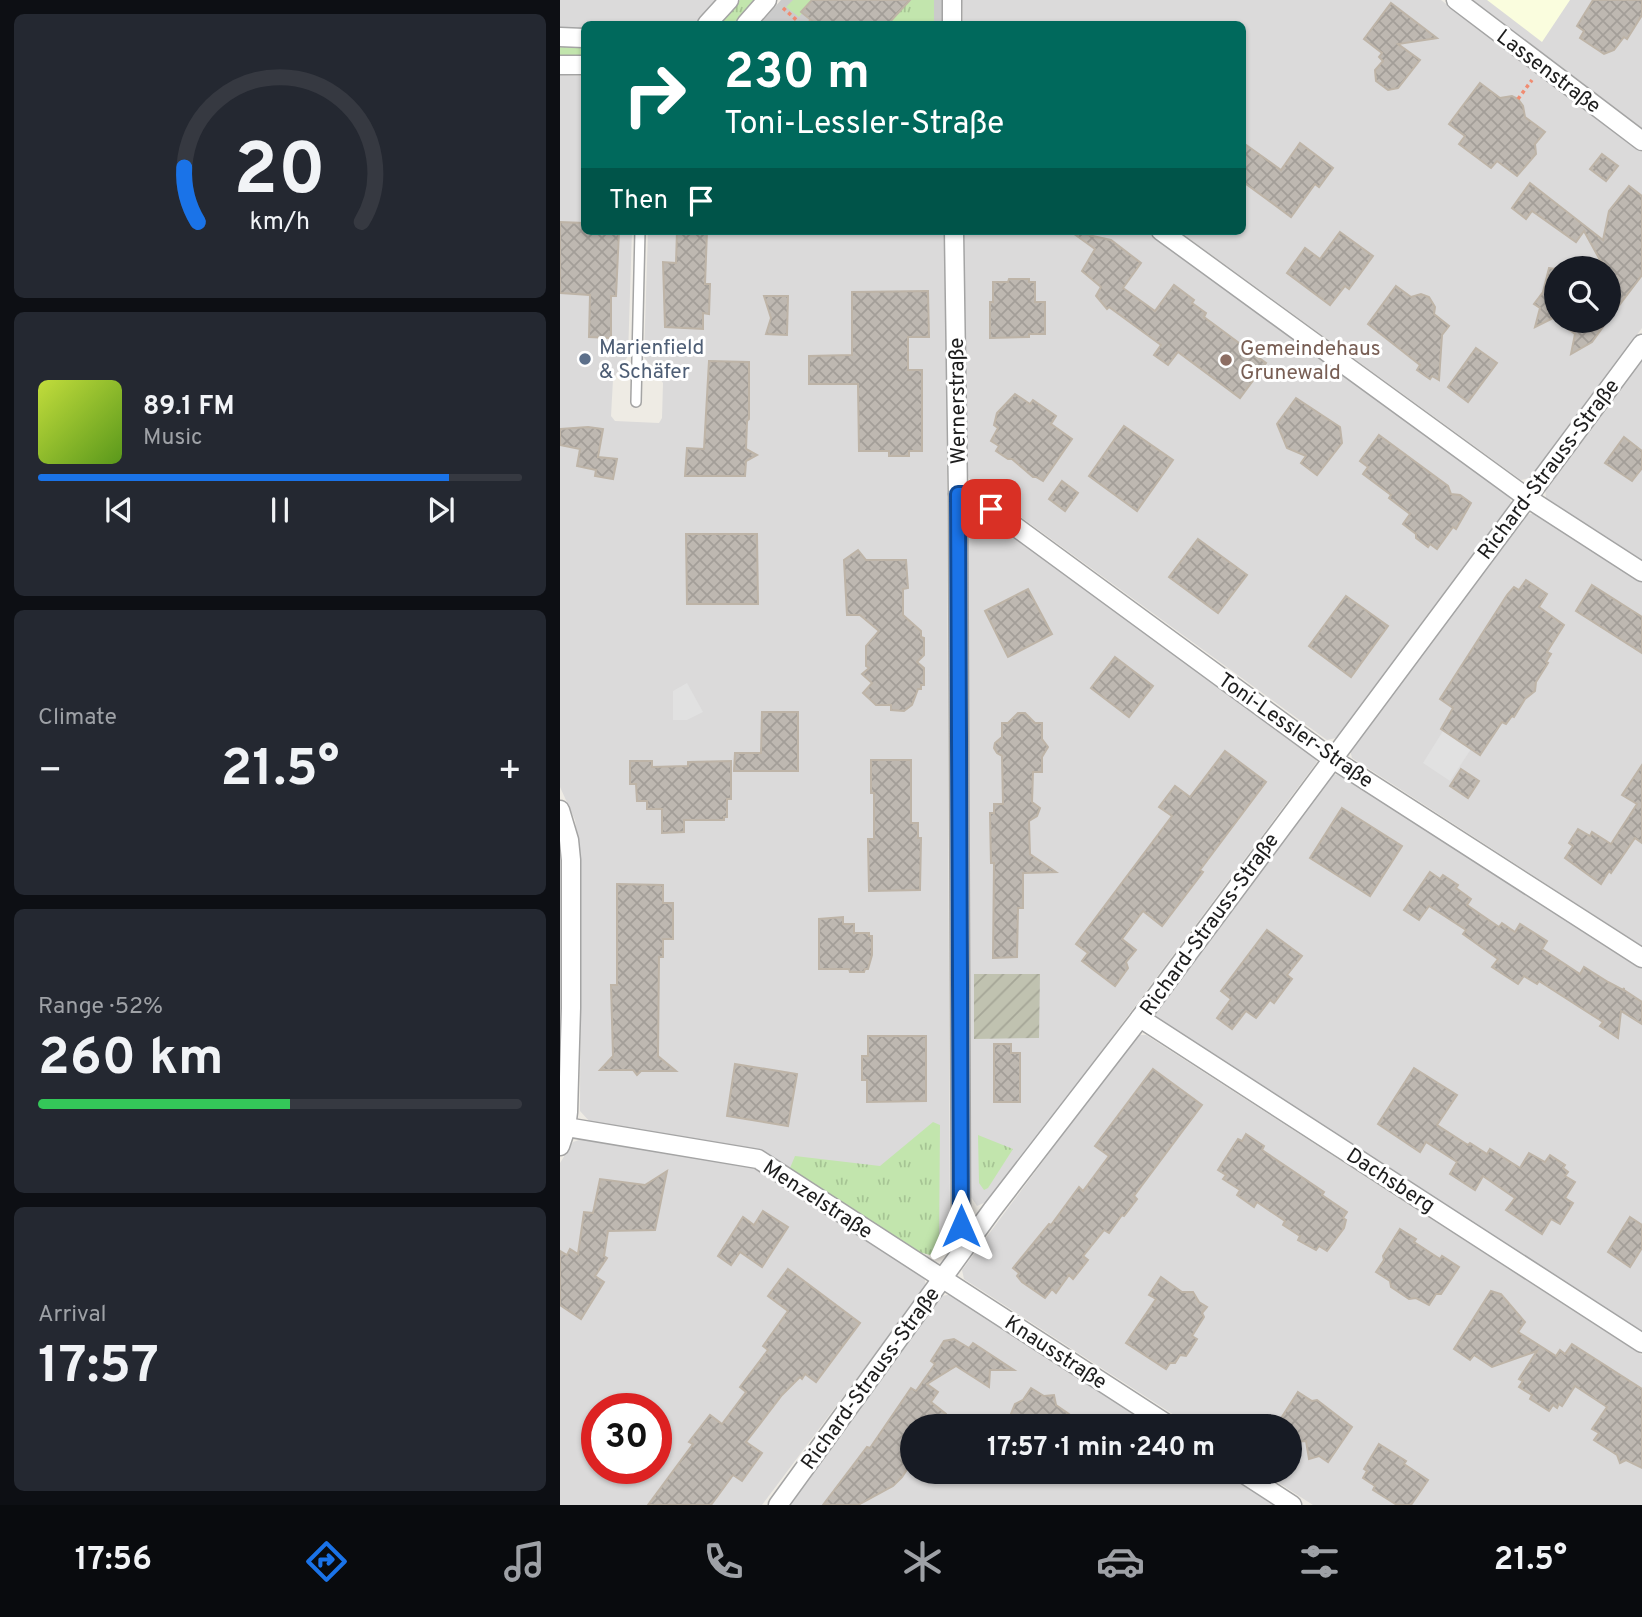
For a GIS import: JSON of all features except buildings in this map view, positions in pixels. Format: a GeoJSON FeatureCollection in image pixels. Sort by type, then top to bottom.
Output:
{"type":"FeatureCollection","features":[{"type":"Feature","properties":{"kind":"street"},"geometry":{"type":"LineString","coordinates":[[710,21],[729,0]]}},
{"type":"Feature","properties":{"kind":"street"},"geometry":{"type":"LineString","coordinates":[[952,0],[952,21]]}},
{"type":"Feature","properties":{"kind":"street","name":"Lassenstraße"},"geometry":{"type":"LineString","coordinates":[[1456,0],[1642,141]]}},
{"type":"Feature","properties":{"kind":"street"},"geometry":{"type":"LineString","coordinates":[[750,21],[774,4]]}},
{"type":"Feature","properties":{"kind":"street"},"geometry":{"type":"LineString","coordinates":[[560,37],[581,38]]}},
{"type":"Feature","properties":{"kind":"street"},"geometry":{"type":"LineString","coordinates":[[560,65],[581,65]]}},
{"type":"Feature","properties":{"kind":"street","name":"Wernerstraße"},"geometry":{"type":"LineString","coordinates":[[954,235],[958,494],[961,1226],[973,1236]]}},
{"type":"Feature","properties":{"kind":"street"},"geometry":{"type":"LineString","coordinates":[[1166,235],[1526,497],[1642,572]]}},
{"type":"Feature","properties":{"kind":"street","name":"Richard-Strauss-Straße"},"geometry":{"type":"LineString","coordinates":[[778,1505],[973,1236],[1140,1018],[1642,344]]}},
{"type":"Feature","properties":{"kind":"street","name":"Toni-Lessler-Straße"},"geometry":{"type":"LineString","coordinates":[[958,494],[971,494],[1332,758],[1642,958]]}},
{"type":"Feature","properties":{"kind":"street"},"geometry":{"type":"LineString","coordinates":[[560,810],[572,860],[571,1008],[560,1146]]}},
{"type":"Feature","properties":{"kind":"street","name":"Dachsberg"},"geometry":{"type":"LineString","coordinates":[[1140,1018],[1642,1343]]}},
{"type":"Feature","properties":{"kind":"street","name":"Menzelstraße"},"geometry":{"type":"LineString","coordinates":[[563,1127],[758,1159],[942,1279]]}},
{"type":"Feature","properties":{"kind":"street","name":"Knausstraße"},"geometry":{"type":"LineString","coordinates":[[942,1279],[1151,1414]]}},
{"type":"Feature","properties":{"kind":"street"},"geometry":{"type":"LineString","coordinates":[[1260,1484],[1292,1505]]}},
{"type":"Feature","properties":{"kind":"lane"},"geometry":{"type":"LineString","coordinates":[[636,402],[640,235]]}},
{"type":"Feature","properties":{"kind":"path"},"geometry":{"type":"LineString","coordinates":[[774,4],[797,21]]}},
{"type":"Feature","properties":{"kind":"path"},"geometry":{"type":"LineString","coordinates":[[1518,99],[1534,79]]}},
{"type":"Feature","properties":{"kind":"shaded area"},"geometry":{"type":"Polygon","coordinates":[[[560,0],[717,0],[697,21],[581,21],[581,29],[560,28],[560,0]]]}},
{"type":"Feature","properties":{"kind":"shaded area"},"geometry":{"type":"Polygon","coordinates":[[[781,0],[943,0],[943,21],[763,21],[781,0]]]}},
{"type":"Feature","properties":{"kind":"shaded area"},"geometry":{"type":"Polygon","coordinates":[[[962,0],[1441,0],[1642,152],[1642,328],[1530,478],[1521,480],[1184,235],[1246,235],[1246,21],[963,21],[962,0]]]}},
{"type":"Feature","properties":{"kind":"shaded area"},"geometry":{"type":"Polygon","coordinates":[[[1473,0],[1642,0],[1642,128],[1543,53],[1473,0]]]}},
{"type":"Feature","properties":{"kind":"shaded area"},"geometry":{"type":"Polygon","coordinates":[[[1487,0],[1570,0],[1542,42],[1487,0]]]}},
{"type":"Feature","properties":{"kind":"shaded area"},"geometry":{"type":"Polygon","coordinates":[[[560,75],[581,76],[581,235],[632,235],[628,356],[613,379],[611,416],[615,421],[659,423],[662,418],[663,383],[644,357],[648,235],[946,235],[950,1243],[939,1255],[919,1252],[759,1150],[590,1122],[580,1111],[581,859],[575,820],[560,787],[560,75]]]}},
{"type":"Feature","properties":{"kind":"shaded area"},"geometry":{"type":"Polygon","coordinates":[[[964,235],[1153,235],[1509,494],[1511,503],[1336,738],[1327,740],[970,480],[965,471],[964,235]]]}},
{"type":"Feature","properties":{"kind":"shaded area"},"geometry":{"type":"Polygon","coordinates":[[[1642,359],[1642,560],[1546,498],[1545,489],[1642,359]]]}},
{"type":"Feature","properties":{"kind":"shaded area"},"geometry":{"type":"Polygon","coordinates":[[[974,505],[1312,753],[1317,762],[998,1190],[986,1202],[977,1206],[971,1197],[970,1187],[966,508],[974,505]]]}},
{"type":"Feature","properties":{"kind":"shaded area"},"geometry":{"type":"Polygon","coordinates":[[[1535,513],[1642,582],[1642,946],[1352,758],[1350,750],[1525,515],[1535,513]]]}},
{"type":"Feature","properties":{"kind":"shaded area"},"geometry":{"type":"Polygon","coordinates":[[[687,683],[703,712],[687,720],[673,720],[673,691],[687,683]]]}},
{"type":"Feature","properties":{"kind":"shaded area"},"geometry":{"type":"Polygon","coordinates":[[[1443,731],[1471,749],[1450,781],[1423,763],[1443,731]]]}},
{"type":"Feature","properties":{"kind":"shaded area"},"geometry":{"type":"Polygon","coordinates":[[[1331,774],[1342,775],[1642,969],[1642,1332],[1156,1019],[1155,1010],[1331,774]]]}},
{"type":"Feature","properties":{"kind":"shaded area"},"geometry":{"type":"Polygon","coordinates":[[[560,845],[563,870],[560,1101],[560,845]]]}},
{"type":"Feature","properties":{"kind":"shaded area"},"geometry":{"type":"Polygon","coordinates":[[[974,974],[1040,974],[1039,1038],[974,1039],[974,974]]]}},
{"type":"Feature","properties":{"kind":"shaded area"},"geometry":{"type":"Polygon","coordinates":[[[1137,1035],[1146,1035],[1642,1355],[1642,1505],[1313,1505],[1281,1484],[1302,1484],[1302,1414],[1172,1414],[964,1279],[962,1270],[1137,1035]]]}},
{"type":"Feature","properties":{"kind":"shaded area"},"geometry":{"type":"Polygon","coordinates":[[[582,1139],[750,1166],[924,1276],[926,1286],[762,1505],[560,1505],[560,1163],[573,1142],[582,1139]]]}},
{"type":"Feature","properties":{"kind":"shaded area"},"geometry":{"type":"Polygon","coordinates":[[[952,1294],[1137,1414],[900,1414],[900,1484],[1246,1484],[1278,1505],[787,1505],[942,1296],[952,1294]]]}},
{"type":"Feature","properties":{"kind":"green space"},"geometry":{"type":"Polygon","coordinates":[[[740,0],[755,0],[736,21],[722,21],[740,0]]]}},
{"type":"Feature","properties":{"kind":"green space"},"geometry":{"type":"Polygon","coordinates":[[[793,0],[812,0],[799,17],[786,7],[793,0]]]}},
{"type":"Feature","properties":{"kind":"green space"},"geometry":{"type":"Polygon","coordinates":[[[902,0],[934,0],[934,21],[884,21],[902,0]]]}},
{"type":"Feature","properties":{"kind":"green space"},"geometry":{"type":"Polygon","coordinates":[[[560,46],[581,46],[581,57],[560,57],[560,46]]]}},
{"type":"Feature","properties":{"kind":"green space"},"geometry":{"type":"Polygon","coordinates":[[[933,1122],[940,1125],[939,1245],[930,1255],[919,1252],[790,1168],[795,1156],[880,1166],[933,1122]]]}},
{"type":"Feature","properties":{"kind":"green space"},"geometry":{"type":"Polygon","coordinates":[[[978,1135],[1013,1149],[988,1188],[984,1190],[979,1183],[978,1135]]]}},
{"type":"Feature","properties":{"kind":"place","name":"Marienfield & Schäfer"},"geometry":{"type":"Point","coordinates":[585,359]}},
{"type":"Feature","properties":{"kind":"place","name":"Gemeindehaus Grunewald"},"geometry":{"type":"Point","coordinates":[1226,360]}},
{"type":"Feature","properties":{"kind":"route"},"geometry":{"type":"LineString","coordinates":[[961,1226],[958,494],[971,494],[991,509]]}}]}
